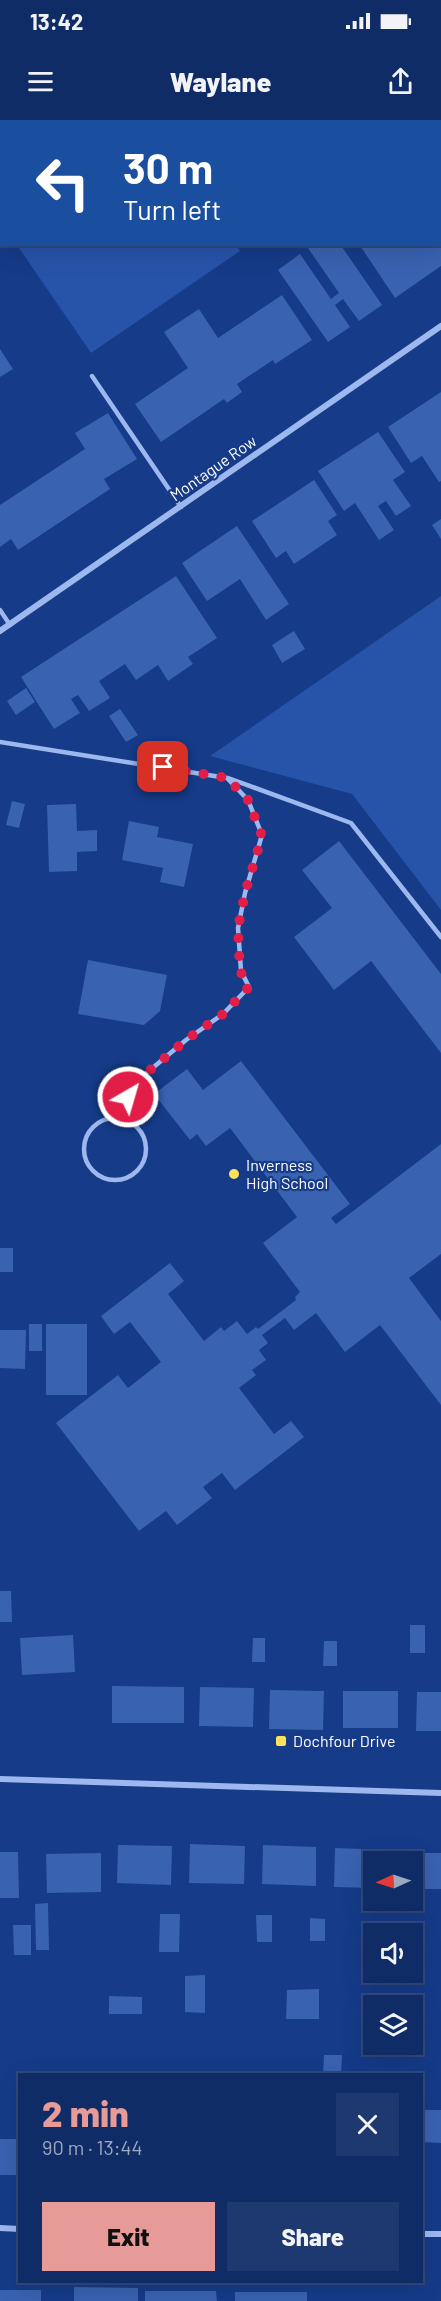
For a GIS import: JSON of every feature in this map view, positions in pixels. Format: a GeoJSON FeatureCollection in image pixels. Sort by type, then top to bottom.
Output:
{"type":"FeatureCollection","features":[{"type":"Feature","properties":{"kind":"street","name":"Montague Row"},"geometry":{"type":"LineString","coordinates":[[0,631],[441,326]]}},
{"type":"Feature","properties":{"kind":"street"},"geometry":{"type":"LineString","coordinates":[[0,1779],[441,1793]]}},
{"type":"Feature","properties":{"kind":"street"},"geometry":{"type":"LineString","coordinates":[[0,2228],[18,2229]]}},
{"type":"Feature","properties":{"kind":"street"},"geometry":{"type":"LineString","coordinates":[[423,2234],[441,2234]]}},
{"type":"Feature","properties":{"kind":"lane"},"geometry":{"type":"LineString","coordinates":[[92,376],[182,507]]}},
{"type":"Feature","properties":{"kind":"lane"},"geometry":{"type":"LineString","coordinates":[[0,610],[10,625]]}},
{"type":"Feature","properties":{"kind":"lane"},"geometry":{"type":"LineString","coordinates":[[0,742],[227,778],[351,823],[441,937]]}},
{"type":"Feature","properties":{"kind":"lane"},"geometry":{"type":"LineString","coordinates":[[120,1118],[128,1097],[143,1076],[186,1040],[223,1014],[249,987],[240,971],[238,928],[245,893],[262,836],[248,800],[227,778]]}},
{"type":"Feature","properties":{"kind":"lane"},"geometry":{"type":"LineString","coordinates":[[110,1118],[120,1118],[138,1127],[144,1136],[146,1155],[137,1173],[118,1181],[108,1180],[98,1176],[90,1168],[85,1159],[84,1148],[86,1138],[100,1122],[110,1118]]}},
{"type":"Feature","properties":{"kind":"shaded area"},"geometry":{"type":"Polygon","coordinates":[[[18,246],[236,246],[240,251],[91,353],[18,246]]]}},
{"type":"Feature","properties":{"kind":"shaded area"},"geometry":{"type":"Polygon","coordinates":[[[441,596],[441,910],[352,794],[210,756],[441,596]]]}},
{"type":"Feature","properties":{"kind":"building"},"geometry":{"type":"Polygon","coordinates":[[[311,246],[341,246],[382,305],[359,321],[343,299],[335,305],[350,327],[328,342],[278,270],[300,254],[331,299],[339,293],[308,248],[311,246]]]}},
{"type":"Feature","properties":{"kind":"building"},"geometry":{"type":"Polygon","coordinates":[[[360,246],[441,246],[441,266],[395,298],[360,246]]]}},
{"type":"Feature","properties":{"kind":"building"},"geometry":{"type":"Polygon","coordinates":[[[282,295],[312,340],[275,364],[273,360],[237,384],[242,392],[227,403],[224,399],[161,442],[135,404],[188,368],[164,332],[199,309],[218,338],[282,295]]]}},
{"type":"Feature","properties":{"kind":"building"},"geometry":{"type":"Polygon","coordinates":[[[0,349],[13,369],[0,377],[0,349]]]}},
{"type":"Feature","properties":{"kind":"building"},"geometry":{"type":"Polygon","coordinates":[[[441,392],[441,481],[439,482],[422,456],[411,463],[388,427],[441,392]]]}},
{"type":"Feature","properties":{"kind":"building"},"geometry":{"type":"Polygon","coordinates":[[[108,413],[137,459],[104,479],[110,489],[18,550],[11,539],[0,547],[0,505],[85,449],[75,433],[108,413]]]}},
{"type":"Feature","properties":{"kind":"building"},"geometry":{"type":"Polygon","coordinates":[[[378,432],[405,472],[393,480],[411,506],[396,516],[386,501],[378,506],[394,530],[379,540],[355,503],[344,511],[318,471],[378,432]]]}},
{"type":"Feature","properties":{"kind":"building"},"geometry":{"type":"Polygon","coordinates":[[[314,480],[337,515],[328,521],[337,535],[294,564],[286,551],[276,558],[252,521],[314,480]]]}},
{"type":"Feature","properties":{"kind":"building"},"geometry":{"type":"Polygon","coordinates":[[[441,519],[441,539],[432,525],[441,519]]]}},
{"type":"Feature","properties":{"kind":"building"},"geometry":{"type":"Polygon","coordinates":[[[237,526],[289,604],[266,620],[240,579],[207,601],[182,563],[237,526]]]}},
{"type":"Feature","properties":{"kind":"building"},"geometry":{"type":"Polygon","coordinates":[[[176,576],[217,638],[188,657],[193,664],[168,681],[158,665],[136,680],[125,664],[99,681],[110,698],[89,711],[78,695],[71,699],[80,713],[54,729],[21,677],[176,576]]]}},
{"type":"Feature","properties":{"kind":"building"},"geometry":{"type":"Polygon","coordinates":[[[294,631],[305,649],[282,663],[272,645],[294,631]]]}},
{"type":"Feature","properties":{"kind":"building"},"geometry":{"type":"Polygon","coordinates":[[[26,688],[35,702],[16,715],[7,701],[26,688]]]}},
{"type":"Feature","properties":{"kind":"building"},"geometry":{"type":"Polygon","coordinates":[[[120,709],[138,735],[126,742],[109,716],[120,709]]]}},
{"type":"Feature","properties":{"kind":"building"},"geometry":{"type":"Polygon","coordinates":[[[12,801],[25,804],[19,828],[6,825],[12,801]]]}},
{"type":"Feature","properties":{"kind":"building"},"geometry":{"type":"Polygon","coordinates":[[[76,804],[77,831],[97,830],[97,851],[77,852],[77,871],[49,872],[47,805],[76,804]]]}},
{"type":"Feature","properties":{"kind":"building"},"geometry":{"type":"Polygon","coordinates":[[[129,821],[159,827],[157,837],[193,844],[184,887],[160,882],[163,868],[122,860],[129,821]]]}},
{"type":"Feature","properties":{"kind":"building"},"geometry":{"type":"Polygon","coordinates":[[[339,841],[441,974],[441,1053],[371,961],[334,990],[294,937],[332,908],[302,870],[339,841]]]}},
{"type":"Feature","properties":{"kind":"building"},"geometry":{"type":"Polygon","coordinates":[[[88,960],[167,975],[160,1011],[144,1025],[78,1014],[88,960]]]}},
{"type":"Feature","properties":{"kind":"building"},"geometry":{"type":"Polygon","coordinates":[[[241,1061],[350,1204],[331,1218],[336,1224],[441,1144],[441,1254],[409,1278],[441,1321],[441,1405],[380,1325],[345,1352],[316,1313],[294,1330],[285,1318],[262,1335],[268,1343],[259,1350],[266,1360],[252,1370],[256,1375],[239,1388],[274,1434],[291,1421],[304,1437],[235,1490],[222,1473],[203,1487],[212,1498],[177,1525],[166,1511],[139,1531],[56,1423],[118,1375],[128,1388],[161,1362],[130,1322],[114,1334],[101,1316],[170,1263],[184,1281],[168,1294],[204,1341],[221,1327],[224,1331],[237,1321],[247,1334],[256,1327],[258,1329],[296,1300],[295,1297],[300,1292],[263,1243],[297,1217],[230,1128],[206,1146],[197,1134],[190,1140],[154,1094],[187,1069],[203,1090],[241,1061]]]}},
{"type":"Feature","properties":{"kind":"building"},"geometry":{"type":"Polygon","coordinates":[[[0,1248],[13,1248],[13,1272],[0,1272],[0,1248]]]}},
{"type":"Feature","properties":{"kind":"building"},"geometry":{"type":"Polygon","coordinates":[[[29,1324],[42,1324],[42,1351],[29,1351],[29,1324]]]}},
{"type":"Feature","properties":{"kind":"building"},"geometry":{"type":"Polygon","coordinates":[[[46,1324],[87,1324],[87,1395],[46,1395],[46,1324]]]}},
{"type":"Feature","properties":{"kind":"building"},"geometry":{"type":"Polygon","coordinates":[[[0,1330],[26,1330],[25,1369],[0,1368],[0,1330]]]}},
{"type":"Feature","properties":{"kind":"building"},"geometry":{"type":"Polygon","coordinates":[[[0,1591],[11,1591],[12,1622],[0,1622],[0,1591]]]}},
{"type":"Feature","properties":{"kind":"building"},"geometry":{"type":"Polygon","coordinates":[[[410,1625],[425,1625],[425,1653],[410,1653],[410,1625]]]}},
{"type":"Feature","properties":{"kind":"building"},"geometry":{"type":"Polygon","coordinates":[[[73,1635],[75,1672],[22,1675],[20,1638],[73,1635]]]}},
{"type":"Feature","properties":{"kind":"building"},"geometry":{"type":"Polygon","coordinates":[[[253,1638],[265,1638],[265,1662],[252,1662],[253,1638]]]}},
{"type":"Feature","properties":{"kind":"building"},"geometry":{"type":"Polygon","coordinates":[[[324,1641],[337,1641],[337,1666],[323,1666],[324,1641]]]}},
{"type":"Feature","properties":{"kind":"building"},"geometry":{"type":"Polygon","coordinates":[[[112,1686],[184,1687],[184,1723],[112,1723],[112,1686]]]}},
{"type":"Feature","properties":{"kind":"building"},"geometry":{"type":"Polygon","coordinates":[[[200,1687],[254,1688],[253,1727],[199,1726],[200,1687]]]}},
{"type":"Feature","properties":{"kind":"building"},"geometry":{"type":"Polygon","coordinates":[[[270,1690],[324,1691],[323,1730],[269,1729],[270,1690]]]}},
{"type":"Feature","properties":{"kind":"building"},"geometry":{"type":"Polygon","coordinates":[[[343,1691],[398,1691],[398,1728],[343,1728],[343,1691]]]}},
{"type":"Feature","properties":{"kind":"building"},"geometry":{"type":"Polygon","coordinates":[[[417,1692],[441,1692],[441,1731],[416,1731],[417,1692]]]}},
{"type":"Feature","properties":{"kind":"building"},"geometry":{"type":"Polygon","coordinates":[[[190,1844],[245,1846],[244,1884],[189,1883],[190,1844]]]}},
{"type":"Feature","properties":{"kind":"building"},"geometry":{"type":"Polygon","coordinates":[[[118,1845],[172,1846],[171,1885],[117,1883],[118,1845]]]}},
{"type":"Feature","properties":{"kind":"building"},"geometry":{"type":"Polygon","coordinates":[[[263,1845],[316,1847],[316,1886],[262,1884],[263,1845]]]}},
{"type":"Feature","properties":{"kind":"building"},"geometry":{"type":"Polygon","coordinates":[[[335,1848],[389,1850],[363,1851],[363,1888],[334,1887],[335,1848]]]}},
{"type":"Feature","properties":{"kind":"building"},"geometry":{"type":"Polygon","coordinates":[[[0,1852],[18,1852],[19,1898],[0,1898],[0,1852]]]}},
{"type":"Feature","properties":{"kind":"building"},"geometry":{"type":"Polygon","coordinates":[[[101,1853],[101,1892],[47,1893],[46,1854],[101,1853]]]}},
{"type":"Feature","properties":{"kind":"building"},"geometry":{"type":"Polygon","coordinates":[[[423,1853],[441,1853],[441,1889],[423,1889],[423,1853]]]}},
{"type":"Feature","properties":{"kind":"building"},"geometry":{"type":"Polygon","coordinates":[[[48,1903],[49,1950],[36,1950],[35,1904],[48,1903]]]}},
{"type":"Feature","properties":{"kind":"building"},"geometry":{"type":"Polygon","coordinates":[[[160,1914],[180,1914],[179,1952],[159,1952],[160,1914]]]}},
{"type":"Feature","properties":{"kind":"building"},"geometry":{"type":"Polygon","coordinates":[[[256,1915],[272,1915],[272,1942],[257,1942],[256,1915]]]}},
{"type":"Feature","properties":{"kind":"building"},"geometry":{"type":"Polygon","coordinates":[[[310,1918],[325,1919],[325,1941],[310,1941],[310,1918]]]}},
{"type":"Feature","properties":{"kind":"building"},"geometry":{"type":"Polygon","coordinates":[[[13,1925],[31,1925],[31,1955],[14,1955],[13,1925]]]}},
{"type":"Feature","properties":{"kind":"building"},"geometry":{"type":"Polygon","coordinates":[[[205,1975],[205,2013],[185,2012],[185,1976],[205,1975]]]}},
{"type":"Feature","properties":{"kind":"building"},"geometry":{"type":"Polygon","coordinates":[[[319,1989],[319,2019],[286,2019],[287,1990],[319,1989]]]}},
{"type":"Feature","properties":{"kind":"building"},"geometry":{"type":"Polygon","coordinates":[[[109,1996],[142,1997],[142,2014],[109,2014],[109,1996]]]}},
{"type":"Feature","properties":{"kind":"building"},"geometry":{"type":"Polygon","coordinates":[[[324,2055],[342,2055],[341,2073],[323,2073],[324,2055]]]}},
{"type":"Feature","properties":{"kind":"building"},"geometry":{"type":"Polygon","coordinates":[[[423,2110],[441,2110],[441,2143],[423,2142],[423,2110]]]}},
{"type":"Feature","properties":{"kind":"building"},"geometry":{"type":"Polygon","coordinates":[[[0,2139],[18,2139],[18,2175],[0,2175],[0,2139]]]}},
{"type":"Feature","properties":{"kind":"building"},"geometry":{"type":"Polygon","coordinates":[[[74,2287],[138,2288],[138,2301],[74,2301],[74,2287]]]}},
{"type":"Feature","properties":{"kind":"building"},"geometry":{"type":"Polygon","coordinates":[[[0,2290],[41,2290],[41,2301],[0,2301],[0,2290]]]}},
{"type":"Feature","properties":{"kind":"building"},"geometry":{"type":"Polygon","coordinates":[[[145,2291],[216,2291],[217,2301],[145,2301],[145,2291]]]}},
{"type":"Feature","properties":{"kind":"building"},"geometry":{"type":"Polygon","coordinates":[[[235,2292],[307,2292],[307,2301],[235,2301],[235,2292]]]}},
{"type":"Feature","properties":{"kind":"place","name":"Inverness High School"},"geometry":{"type":"Point","coordinates":[234,1174]}},
{"type":"Feature","properties":{"kind":"place","name":"Dochfour Drive"},"geometry":{"type":"Point","coordinates":[281,1741]}},
{"type":"Feature","properties":{"kind":"route"},"geometry":{"type":"LineString","coordinates":[[128,1097],[143,1076],[186,1040],[223,1014],[249,987],[240,971],[238,928],[245,893],[262,836],[248,800],[227,778],[163,767]]}}]}
